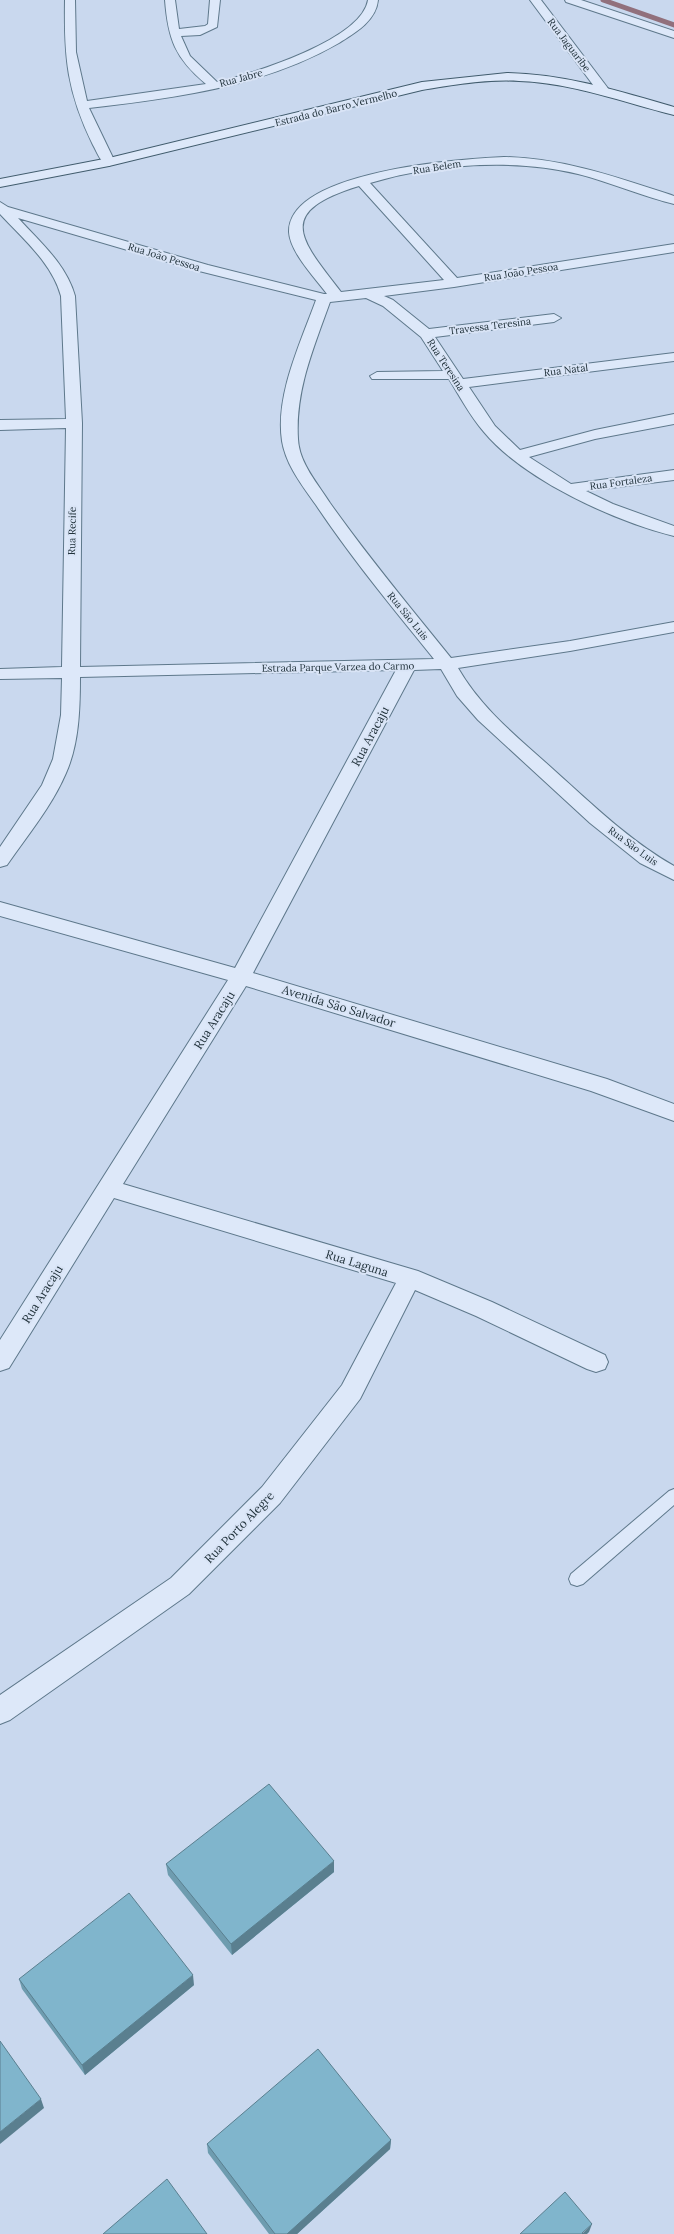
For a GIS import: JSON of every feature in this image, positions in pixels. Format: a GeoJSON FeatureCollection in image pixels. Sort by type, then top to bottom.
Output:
{"type":"FeatureCollection","features":[{"type":"Feature","properties":{"kind":"street"},"geometry":{"type":"LineString","coordinates":[[70,0],[70,52],[74,78],[93,135],[109,162]]}},
{"type":"Feature","properties":{"kind":"street"},"geometry":{"type":"LineString","coordinates":[[170,0],[174,33],[184,57],[214,85]]}},
{"type":"Feature","properties":{"kind":"street"},"geometry":{"type":"LineString","coordinates":[[174,33],[202,31],[211,28],[213,26],[215,0]]}},
{"type":"Feature","properties":{"kind":"street","name":"Rua Jabre"},"geometry":{"type":"LineString","coordinates":[[84,105],[164,96],[246,78],[275,69],[318,50],[362,22],[373,8],[373,0]]}},
{"type":"Feature","properties":{"kind":"street","name":"Rua Jaguaribe"},"geometry":{"type":"LineString","coordinates":[[535,0],[603,90]]}},
{"type":"Feature","properties":{"kind":"street"},"geometry":{"type":"LineString","coordinates":[[570,0],[674,35]]}},
{"type":"Feature","properties":{"kind":"street","name":"Estrada do Barro Vermelho"},"geometry":{"type":"LineString","coordinates":[[0,183],[109,162],[297,118],[422,86],[471,80],[519,77],[564,82],[603,90],[674,111]]}},
{"type":"Feature","properties":{"kind":"street","name":"Rua Belem"},"geometry":{"type":"LineString","coordinates":[[331,297],[303,251],[296,234],[297,221],[301,212],[320,198],[341,188],[362,182],[456,163],[524,161],[574,169],[674,200]]}},
{"type":"Feature","properties":{"kind":"street"},"geometry":{"type":"LineString","coordinates":[[362,182],[454,283]]}},
{"type":"Feature","properties":{"kind":"street","name":"Rua João Pessoa"},"geometry":{"type":"LineString","coordinates":[[2,208],[192,266],[270,287],[331,297]]}},
{"type":"Feature","properties":{"kind":"street","name":"Rua Recife"},"geometry":{"type":"LineString","coordinates":[[0,861],[52,784],[66,742],[72,702],[71,672],[74,423],[68,296],[64,282],[51,262],[2,208]]}},
{"type":"Feature","properties":{"kind":"street","name":"Rua João Pessoa"},"geometry":{"type":"LineString","coordinates":[[368,294],[454,283],[674,248]]}},
{"type":"Feature","properties":{"kind":"street"},"geometry":{"type":"LineString","coordinates":[[331,297],[368,294]]}},
{"type":"Feature","properties":{"kind":"street","name":"Rua Teresina"},"geometry":{"type":"LineString","coordinates":[[368,294],[388,304],[426,334],[455,380],[489,429],[517,456],[568,489],[607,507],[671,529]]}},
{"type":"Feature","properties":{"kind":"street","name":"Rua São Luis"},"geometry":{"type":"LineString","coordinates":[[331,297],[294,384],[290,417],[290,441],[300,470],[349,542],[447,664],[463,692],[484,716],[597,819],[647,858],[674,874]]}},
{"type":"Feature","properties":{"kind":"street","name":"Travessa Teresina"},"geometry":{"type":"LineString","coordinates":[[426,334],[554,318]]}},
{"type":"Feature","properties":{"kind":"street","name":"Rua Natal"},"geometry":{"type":"LineString","coordinates":[[377,376],[455,380],[674,357]]}},
{"type":"Feature","properties":{"kind":"street"},"geometry":{"type":"LineString","coordinates":[[517,456],[563,440],[674,419]]}},
{"type":"Feature","properties":{"kind":"street"},"geometry":{"type":"LineString","coordinates":[[0,425],[74,423]]}},
{"type":"Feature","properties":{"kind":"street","name":"Rua Fortaleza"},"geometry":{"type":"LineString","coordinates":[[568,489],[674,475]]}},
{"type":"Feature","properties":{"kind":"street","name":"Estrada Parque Varzea do Carmo"},"geometry":{"type":"LineString","coordinates":[[0,674],[447,664],[570,646],[674,627]]}},
{"type":"Feature","properties":{"kind":"street","name":"Rua Aracaju"},"geometry":{"type":"LineString","coordinates":[[0,1361],[241,977],[407,666]]}},
{"type":"Feature","properties":{"kind":"street","name":"Avenida São Salvador"},"geometry":{"type":"LineString","coordinates":[[0,909],[241,977],[599,1085],[674,1113]]}},
{"type":"Feature","properties":{"kind":"street","name":"Rua Laguna"},"geometry":{"type":"LineString","coordinates":[[108,1188],[410,1278],[484,1309],[596,1362]]}},
{"type":"Feature","properties":{"kind":"street","name":"Rua Porto Alegre"},"geometry":{"type":"LineString","coordinates":[[0,1711],[180,1586],[271,1496],[350,1392],[410,1278]]}},
{"type":"Feature","properties":{"kind":"lane"},"geometry":{"type":"LineString","coordinates":[[577,1579],[674,1496]]}},
{"type":"Feature","properties":{"kind":"building"},"geometry":{"type":"Polygon","coordinates":[[[269,1784],[334,1861],[231,1944],[166,1864],[269,1784]]]}},
{"type":"Feature","properties":{"kind":"building"},"geometry":{"type":"Polygon","coordinates":[[[129,1893],[193,1975],[82,2065],[19,1979],[129,1893]]]}},
{"type":"Feature","properties":{"kind":"building"},"geometry":{"type":"Polygon","coordinates":[[[0,2041],[41,2099],[0,2132],[0,2041]]]}},
{"type":"Feature","properties":{"kind":"building"},"geometry":{"type":"Polygon","coordinates":[[[318,2049],[391,2140],[287,2234],[275,2234],[207,2144],[318,2049]]]}},
{"type":"Feature","properties":{"kind":"building"},"geometry":{"type":"Polygon","coordinates":[[[167,2179],[207,2234],[103,2234],[167,2179]]]}},
{"type":"Feature","properties":{"kind":"building"},"geometry":{"type":"Polygon","coordinates":[[[565,2192],[592,2224],[582,2233],[583,2234],[520,2234],[565,2192]]]}},
{"type":"Feature","properties":{"kind":"waterway"},"geometry":{"type":"LineString","coordinates":[[603,0],[674,25]]}}]}
